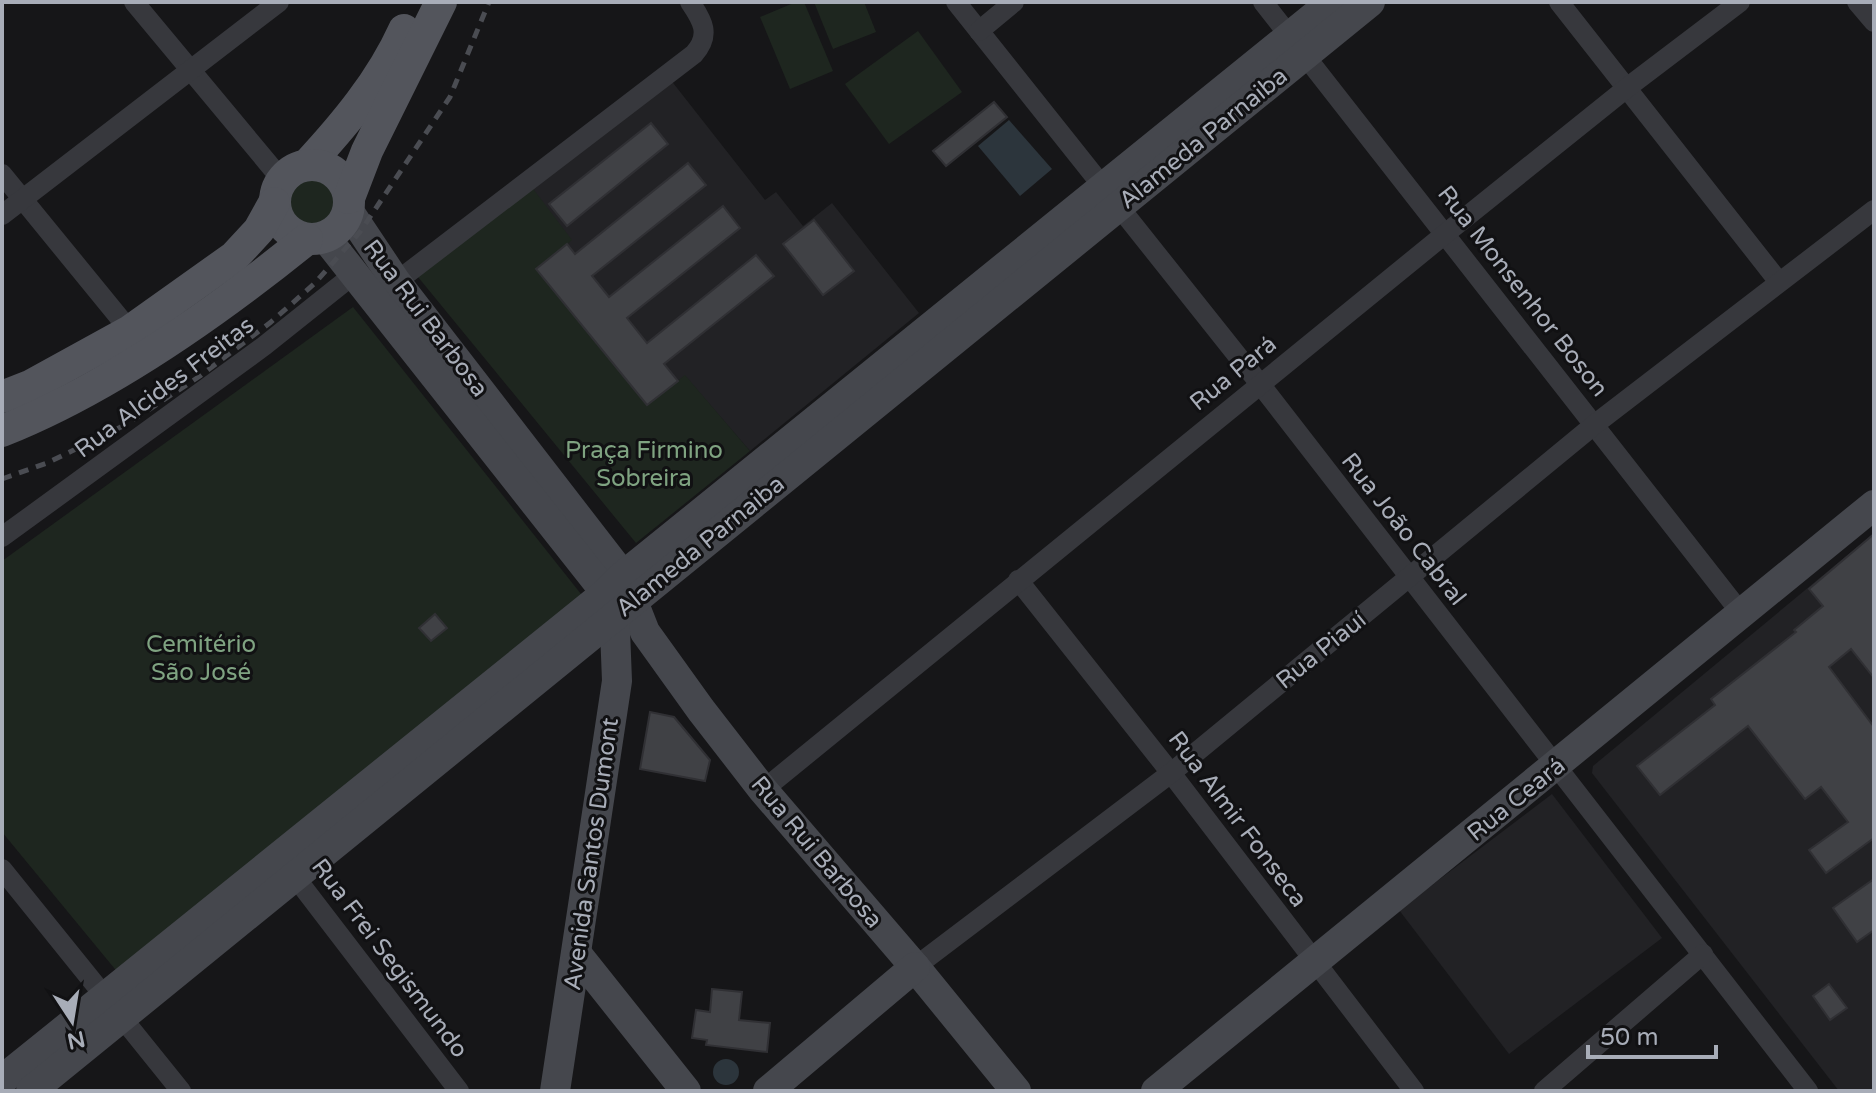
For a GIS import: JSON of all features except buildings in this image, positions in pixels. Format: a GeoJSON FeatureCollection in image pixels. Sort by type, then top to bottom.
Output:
{"type":"FeatureCollection","features":[{"type":"Feature","properties":{"kind":"main road"},"geometry":{"type":"LineString","coordinates":[[2,397],[140,342],[234,257],[259,230],[288,183],[336,134],[390,60],[417,2]]}},
{"type":"Feature","properties":{"kind":"main road"},"geometry":{"type":"LineString","coordinates":[[2,431],[35,418],[140,342],[316,238],[336,231],[367,151],[441,2]]}},
{"type":"Feature","properties":{"kind":"main road","name":"Alameda Parnaiba"},"geometry":{"type":"LineString","coordinates":[[1297,46],[1332,2]]}},
{"type":"Feature","properties":{"kind":"main road","name":"Alameda Parnaiba"},"geometry":{"type":"LineString","coordinates":[[2,1080],[114,1006],[1297,46],[1370,2]]}},
{"type":"Feature","properties":{"kind":"main road"},"geometry":{"type":"LineString","coordinates":[[288,183],[330,170],[346,187],[348,204]]}},
{"type":"Feature","properties":{"kind":"main road"},"geometry":{"type":"LineString","coordinates":[[288,183],[278,217],[285,228],[295,235],[316,238]]}},
{"type":"Feature","properties":{"kind":"main road","name":"Rua Rui Barbosa"},"geometry":{"type":"LineString","coordinates":[[348,204],[468,396],[668,666],[763,790],[915,967],[1016,1091]]}},
{"type":"Feature","properties":{"kind":"main road","name":"Rua Rui Barbosa"},"geometry":{"type":"LineString","coordinates":[[316,238],[468,396]]}},
{"type":"Feature","properties":{"kind":"main road","name":"Rua Ceará"},"geometry":{"type":"LineString","coordinates":[[1156,1091],[1874,505]]}},
{"type":"Feature","properties":{"kind":"main road","name":"Avenida Santos Dumont"},"geometry":{"type":"LineString","coordinates":[[555,1091],[617,681],[619,597]]}},
{"type":"Feature","properties":{"kind":"main road"},"geometry":{"type":"LineString","coordinates":[[617,681],[629,668],[641,663],[668,666]]}},
{"type":"Feature","properties":{"kind":"main road"},"geometry":{"type":"LineString","coordinates":[[577,954],[686,1091]]}},
{"type":"Feature","properties":{"kind":"main road","name":"Rua Piauí"},"geometry":{"type":"LineString","coordinates":[[768,1091],[915,967]]}},
{"type":"Feature","properties":{"kind":"main road","name":"Alameda Parnaiba"},"geometry":{"type":"LineString","coordinates":[[31,1091],[114,1006]]}},
{"type":"Feature","properties":{"kind":"street"},"geometry":{"type":"LineString","coordinates":[[134,2],[189,71],[288,183]]}},
{"type":"Feature","properties":{"kind":"street"},"geometry":{"type":"LineString","coordinates":[[2,215],[279,2]]}},
{"type":"Feature","properties":{"kind":"street"},"geometry":{"type":"LineString","coordinates":[[396,282],[694,54],[703,44],[705,35],[690,2]]}},
{"type":"Feature","properties":{"kind":"street","name":"Rua João Cabral"},"geometry":{"type":"LineString","coordinates":[[956,2],[1260,384],[1808,1091]]}},
{"type":"Feature","properties":{"kind":"street"},"geometry":{"type":"LineString","coordinates":[[979,31],[1014,2]]}},
{"type":"Feature","properties":{"kind":"street","name":"Rua Monsenhor Boson"},"geometry":{"type":"LineString","coordinates":[[1263,2],[1741,613]]}},
{"type":"Feature","properties":{"kind":"street"},"geometry":{"type":"LineString","coordinates":[[1559,2],[1779,282]]}},
{"type":"Feature","properties":{"kind":"street","name":"Rua Pará"},"geometry":{"type":"LineString","coordinates":[[763,790],[1445,234],[1628,87],[1740,2]]}},
{"type":"Feature","properties":{"kind":"street"},"geometry":{"type":"LineString","coordinates":[[1857,2],[1874,22]]}},
{"type":"Feature","properties":{"kind":"street"},"geometry":{"type":"LineString","coordinates":[[2,174],[140,342]]}},
{"type":"Feature","properties":{"kind":"street","name":"Rua Piauí"},"geometry":{"type":"LineString","coordinates":[[915,967],[1171,773],[1594,425],[1874,210]]}},
{"type":"Feature","properties":{"kind":"street","name":"Rua Alcides Freitas"},"geometry":{"type":"LineString","coordinates":[[2,537],[264,346],[353,275]]}},
{"type":"Feature","properties":{"kind":"street","name":"Rua Almir Fonseca"},"geometry":{"type":"LineString","coordinates":[[1018,580],[1171,773],[1414,1091]]}},
{"type":"Feature","properties":{"kind":"street","name":"Rua Frei Segismundo"},"geometry":{"type":"LineString","coordinates":[[288,867],[459,1091]]}},
{"type":"Feature","properties":{"kind":"street"},"geometry":{"type":"LineString","coordinates":[[2,869],[181,1091]]}},
{"type":"Feature","properties":{"kind":"street"},"geometry":{"type":"LineString","coordinates":[[1544,1091],[1703,954]]}},
{"type":"Feature","properties":{"kind":"shaded area"},"geometry":{"type":"Polygon","coordinates":[[[670,79],[765,200],[776,192],[803,226],[832,203],[919,313],[750,451],[685,376],[647,405],[536,269],[531,186],[670,79]]]}},
{"type":"Feature","properties":{"kind":"shaded area"},"geometry":{"type":"Polygon","coordinates":[[[1009,120],[1052,169],[1020,196],[978,146],[1009,120]]]}},
{"type":"Feature","properties":{"kind":"shaded area"},"geometry":{"type":"Polygon","coordinates":[[[1874,533],[1874,1091],[1839,1091],[1592,773],[1593,766],[1874,533]]]}},
{"type":"Feature","properties":{"kind":"shaded area"},"geometry":{"type":"Polygon","coordinates":[[[1552,794],[1662,938],[1509,1054],[1399,910],[1552,794]]]}},
{"type":"Feature","properties":{"kind":"shaded area"},"geometry":{"type":"Polygon","coordinates":[[[726,1059],[735,1063],[739,1072],[735,1081],[726,1085],[717,1081],[713,1072],[717,1063],[726,1059]]]}},
{"type":"Feature","properties":{"kind":"green space"},"geometry":{"type":"Polygon","coordinates":[[[796,2],[804,2],[833,71],[790,89],[760,17],[796,2]]]}},
{"type":"Feature","properties":{"kind":"green space"},"geometry":{"type":"Polygon","coordinates":[[[814,2],[864,2],[876,32],[833,49],[814,2]]]}},
{"type":"Feature","properties":{"kind":"green space"},"geometry":{"type":"Polygon","coordinates":[[[918,31],[962,92],[889,144],[845,84],[918,31]]]}},
{"type":"Feature","properties":{"kind":"green space"},"geometry":{"type":"Polygon","coordinates":[[[311,175],[330,183],[338,202],[330,221],[311,229],[292,221],[284,202],[292,183],[311,175]]]}},
{"type":"Feature","properties":{"kind":"green space","name":"Praça Firmino Sobreira"},"geometry":{"type":"Polygon","coordinates":[[[531,186],[572,240],[537,269],[647,405],[685,375],[750,451],[636,543],[418,277],[531,186]]]}},
{"type":"Feature","properties":{"kind":"green space","name":"Cemitério São José"},"geometry":{"type":"Polygon","coordinates":[[[353,307],[585,599],[119,974],[2,832],[2,561],[353,307]]]}},
{"type":"Feature","properties":{"kind":"railway"},"geometry":{"type":"LineString","coordinates":[[2,479],[47,463],[127,424],[200,376],[271,322],[314,284],[360,232],[450,97],[489,2]]}}]}
